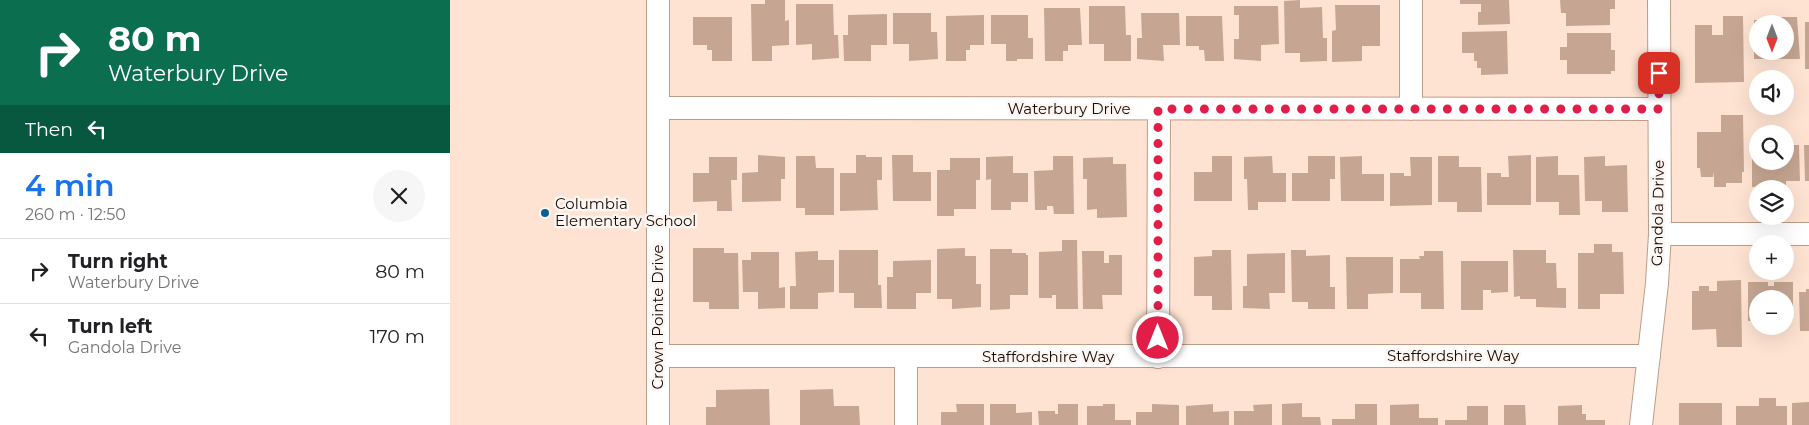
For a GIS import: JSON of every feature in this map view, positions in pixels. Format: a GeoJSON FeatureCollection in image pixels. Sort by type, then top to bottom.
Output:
{"type":"FeatureCollection","features":[{"type":"Feature","properties":{"kind":"street","name":"Crown Pointe Drive"},"geometry":{"type":"LineString","coordinates":[[658,0],[658,425]]}},
{"type":"Feature","properties":{"kind":"street"},"geometry":{"type":"LineString","coordinates":[[1411,0],[1411,109]]}},
{"type":"Feature","properties":{"kind":"street","name":"Gandola Drive"},"geometry":{"type":"LineString","coordinates":[[1641,425],[1657,283],[1660,234],[1659,0]]}},
{"type":"Feature","properties":{"kind":"street","name":"Waterbury Drive"},"geometry":{"type":"LineString","coordinates":[[658,108],[1659,109]]}},
{"type":"Feature","properties":{"kind":"street"},"geometry":{"type":"LineString","coordinates":[[1158,109],[1158,357]]}},
{"type":"Feature","properties":{"kind":"street"},"geometry":{"type":"LineString","coordinates":[[1660,234],[1809,234]]}},
{"type":"Feature","properties":{"kind":"street","name":"Staffordshire Way"},"geometry":{"type":"LineString","coordinates":[[658,356],[1649,356]]}},
{"type":"Feature","properties":{"kind":"street"},"geometry":{"type":"LineString","coordinates":[[906,356],[906,425]]}},
{"type":"Feature","properties":{"kind":"building"},"geometry":{"type":"Polygon","coordinates":[[[765,0],[785,0],[785,21],[789,20],[789,45],[772,46],[772,61],[752,61],[751,4],[765,4],[765,0]]]}},
{"type":"Feature","properties":{"kind":"building"},"geometry":{"type":"Polygon","coordinates":[[[1300,0],[1300,8],[1322,7],[1323,38],[1327,38],[1327,61],[1300,62],[1300,53],[1285,53],[1284,1],[1300,0]]]}},
{"type":"Feature","properties":{"kind":"building"},"geometry":{"type":"Polygon","coordinates":[[[1460,0],[1509,0],[1510,24],[1478,25],[1478,12],[1481,12],[1481,4],[1460,4],[1460,0]]]}},
{"type":"Feature","properties":{"kind":"building"},"geometry":{"type":"Polygon","coordinates":[[[1560,0],[1615,0],[1615,9],[1610,9],[1610,25],[1566,26],[1566,13],[1561,13],[1560,0]]]}},
{"type":"Feature","properties":{"kind":"building"},"geometry":{"type":"Polygon","coordinates":[[[796,4],[833,4],[834,35],[838,35],[839,58],[812,60],[812,44],[796,45],[796,4]]]}},
{"type":"Feature","properties":{"kind":"building"},"geometry":{"type":"Polygon","coordinates":[[[1335,5],[1380,5],[1380,46],[1362,46],[1362,61],[1332,62],[1332,31],[1336,30],[1335,5]]]}},
{"type":"Feature","properties":{"kind":"building"},"geometry":{"type":"Polygon","coordinates":[[[1089,6],[1125,6],[1126,35],[1131,35],[1131,61],[1104,61],[1104,44],[1089,44],[1089,6]]]}},
{"type":"Feature","properties":{"kind":"building"},"geometry":{"type":"Polygon","coordinates":[[[1234,6],[1278,6],[1279,44],[1261,45],[1261,61],[1234,59],[1234,39],[1239,39],[1239,15],[1234,15],[1234,6]]]}},
{"type":"Feature","properties":{"kind":"building"},"geometry":{"type":"Polygon","coordinates":[[[1044,8],[1080,8],[1082,45],[1068,45],[1068,51],[1063,51],[1063,61],[1045,61],[1044,8]]]}},
{"type":"Feature","properties":{"kind":"building"},"geometry":{"type":"Polygon","coordinates":[[[893,13],[931,13],[931,32],[937,32],[938,59],[909,61],[909,44],[893,44],[893,13]]]}},
{"type":"Feature","properties":{"kind":"building"},"geometry":{"type":"Polygon","coordinates":[[[1141,13],[1179,13],[1180,45],[1163,45],[1164,61],[1137,59],[1137,38],[1142,38],[1141,13]]]}},
{"type":"Feature","properties":{"kind":"building"},"geometry":{"type":"Polygon","coordinates":[[[887,14],[887,45],[871,45],[871,61],[844,61],[843,35],[848,35],[848,15],[887,14]]]}},
{"type":"Feature","properties":{"kind":"building"},"geometry":{"type":"Polygon","coordinates":[[[984,15],[984,45],[970,45],[970,50],[966,50],[966,61],[946,61],[946,16],[984,15]]]}},
{"type":"Feature","properties":{"kind":"building"},"geometry":{"type":"Polygon","coordinates":[[[991,15],[1028,15],[1028,38],[1033,38],[1033,59],[1006,61],[1006,44],[991,44],[991,15]]]}},
{"type":"Feature","properties":{"kind":"building"},"geometry":{"type":"Polygon","coordinates":[[[1186,16],[1222,16],[1224,61],[1205,61],[1204,50],[1199,50],[1199,46],[1186,46],[1186,16]]]}},
{"type":"Feature","properties":{"kind":"building"},"geometry":{"type":"Polygon","coordinates":[[[1723,16],[1743,16],[1744,82],[1695,83],[1695,25],[1712,25],[1712,35],[1723,35],[1723,16]]]}},
{"type":"Feature","properties":{"kind":"building"},"geometry":{"type":"Polygon","coordinates":[[[693,17],[732,17],[732,61],[712,61],[712,50],[707,50],[707,45],[693,45],[693,17]]]}},
{"type":"Feature","properties":{"kind":"building"},"geometry":{"type":"Polygon","coordinates":[[[1794,17],[1797,17],[1800,59],[1794,59],[1794,17]]]}},
{"type":"Feature","properties":{"kind":"building"},"geometry":{"type":"Polygon","coordinates":[[[1805,22],[1809,22],[1809,69],[1805,69],[1805,22]]]}},
{"type":"Feature","properties":{"kind":"building"},"geometry":{"type":"Polygon","coordinates":[[[1507,31],[1508,74],[1481,75],[1481,68],[1477,68],[1477,61],[1474,61],[1474,53],[1462,53],[1462,32],[1507,31]]]}},
{"type":"Feature","properties":{"kind":"building"},"geometry":{"type":"Polygon","coordinates":[[[1567,33],[1611,33],[1611,50],[1615,50],[1615,71],[1611,71],[1611,74],[1567,74],[1567,60],[1560,60],[1560,47],[1567,47],[1567,33]]]}},
{"type":"Feature","properties":{"kind":"building"},"geometry":{"type":"Polygon","coordinates":[[[1721,115],[1743,115],[1744,172],[1742,172],[1742,183],[1726,183],[1726,187],[1714,187],[1714,172],[1713,177],[1701,177],[1700,168],[1697,168],[1697,132],[1721,132],[1721,115]]]}},
{"type":"Feature","properties":{"kind":"building"},"geometry":{"type":"Polygon","coordinates":[[[1794,145],[1799,145],[1800,181],[1752,180],[1752,170],[1794,170],[1794,145]]]}},
{"type":"Feature","properties":{"kind":"building"},"geometry":{"type":"Polygon","coordinates":[[[1804,145],[1809,145],[1809,181],[1805,181],[1804,145]]]}},
{"type":"Feature","properties":{"kind":"building"},"geometry":{"type":"Polygon","coordinates":[[[758,155],[785,157],[785,179],[781,179],[781,201],[742,202],[742,173],[758,172],[758,155]]]}},
{"type":"Feature","properties":{"kind":"building"},"geometry":{"type":"Polygon","coordinates":[[[856,155],[882,157],[882,180],[877,180],[878,210],[840,211],[840,173],[856,173],[856,155]]]}},
{"type":"Feature","properties":{"kind":"building"},"geometry":{"type":"Polygon","coordinates":[[[892,155],[913,155],[913,172],[931,172],[931,201],[893,201],[892,155]]]}},
{"type":"Feature","properties":{"kind":"building"},"geometry":{"type":"Polygon","coordinates":[[[1531,155],[1531,205],[1487,205],[1487,173],[1501,173],[1501,177],[1509,177],[1508,156],[1531,155]]]}},
{"type":"Feature","properties":{"kind":"building"},"geometry":{"type":"Polygon","coordinates":[[[796,156],[815,156],[816,168],[834,168],[834,215],[805,215],[805,208],[796,208],[796,156]]]}},
{"type":"Feature","properties":{"kind":"building"},"geometry":{"type":"Polygon","coordinates":[[[1013,156],[1013,173],[1028,173],[1028,202],[1011,202],[1011,210],[991,210],[991,179],[986,180],[986,157],[1013,156]]]}},
{"type":"Feature","properties":{"kind":"building"},"geometry":{"type":"Polygon","coordinates":[[[1053,156],[1073,156],[1074,214],[1054,214],[1053,206],[1047,206],[1047,210],[1035,210],[1034,171],[1053,170],[1053,156]]]}},
{"type":"Feature","properties":{"kind":"building"},"geometry":{"type":"Polygon","coordinates":[[[1212,156],[1232,156],[1232,201],[1194,201],[1194,172],[1212,172],[1212,156]]]}},
{"type":"Feature","properties":{"kind":"building"},"geometry":{"type":"Polygon","coordinates":[[[1272,156],[1273,173],[1286,173],[1286,202],[1258,202],[1258,210],[1248,210],[1247,179],[1244,179],[1244,157],[1272,156]]]}},
{"type":"Feature","properties":{"kind":"building"},"geometry":{"type":"Polygon","coordinates":[[[1308,156],[1335,156],[1335,179],[1330,179],[1330,201],[1292,201],[1292,173],[1308,173],[1308,156]]]}},
{"type":"Feature","properties":{"kind":"building"},"geometry":{"type":"Polygon","coordinates":[[[1362,156],[1362,174],[1384,174],[1384,201],[1341,201],[1340,157],[1362,156]]]}},
{"type":"Feature","properties":{"kind":"building"},"geometry":{"type":"Polygon","coordinates":[[[1438,156],[1459,156],[1459,167],[1481,167],[1482,212],[1457,212],[1457,202],[1438,202],[1438,156]]]}},
{"type":"Feature","properties":{"kind":"building"},"geometry":{"type":"Polygon","coordinates":[[[1558,156],[1558,175],[1579,175],[1580,215],[1559,215],[1559,202],[1536,202],[1536,157],[1558,156]]]}},
{"type":"Feature","properties":{"kind":"building"},"geometry":{"type":"Polygon","coordinates":[[[1605,156],[1605,166],[1627,165],[1628,212],[1602,212],[1602,201],[1585,201],[1584,157],[1605,156]]]}},
{"type":"Feature","properties":{"kind":"building"},"geometry":{"type":"Polygon","coordinates":[[[709,157],[737,157],[737,180],[731,180],[732,211],[717,211],[717,201],[693,202],[693,173],[709,173],[709,157]]]}},
{"type":"Feature","properties":{"kind":"building"},"geometry":{"type":"Polygon","coordinates":[[[1113,157],[1113,164],[1126,164],[1127,217],[1097,218],[1097,209],[1087,210],[1087,179],[1083,179],[1083,158],[1113,157]]]}},
{"type":"Feature","properties":{"kind":"building"},"geometry":{"type":"Polygon","coordinates":[[[1410,157],[1432,157],[1432,205],[1390,206],[1390,173],[1404,173],[1404,176],[1411,176],[1410,157]]]}},
{"type":"Feature","properties":{"kind":"building"},"geometry":{"type":"Polygon","coordinates":[[[950,158],[980,158],[980,180],[976,180],[976,209],[954,209],[954,216],[937,216],[937,170],[950,170],[950,158]]]}},
{"type":"Feature","properties":{"kind":"building"},"geometry":{"type":"Polygon","coordinates":[[[1062,240],[1077,240],[1078,309],[1056,309],[1056,295],[1052,295],[1052,298],[1039,298],[1039,252],[1062,251],[1062,240]]]}},
{"type":"Feature","properties":{"kind":"building"},"geometry":{"type":"Polygon","coordinates":[[[1594,244],[1612,244],[1612,252],[1623,252],[1624,294],[1600,294],[1600,309],[1578,309],[1578,253],[1594,253],[1594,244]]]}},
{"type":"Feature","properties":{"kind":"building"},"geometry":{"type":"Polygon","coordinates":[[[693,248],[724,248],[724,253],[738,253],[739,309],[709,309],[709,302],[693,302],[693,248]]]}},
{"type":"Feature","properties":{"kind":"building"},"geometry":{"type":"Polygon","coordinates":[[[965,248],[965,256],[976,256],[976,284],[981,284],[981,307],[952,309],[952,299],[937,299],[937,249],[965,248]]]}},
{"type":"Feature","properties":{"kind":"building"},"geometry":{"type":"Polygon","coordinates":[[[990,249],[1012,249],[1012,253],[1026,253],[1028,255],[1028,295],[1010,295],[1010,309],[990,310],[990,249]]]}},
{"type":"Feature","properties":{"kind":"building"},"geometry":{"type":"Polygon","coordinates":[[[839,250],[878,250],[878,285],[881,285],[882,308],[854,308],[854,293],[839,293],[839,250]]]}},
{"type":"Feature","properties":{"kind":"building"},"geometry":{"type":"Polygon","coordinates":[[[1212,250],[1231,250],[1232,310],[1212,310],[1212,296],[1194,296],[1194,257],[1212,256],[1212,250]]]}},
{"type":"Feature","properties":{"kind":"building"},"geometry":{"type":"Polygon","coordinates":[[[1291,250],[1306,250],[1306,256],[1330,255],[1330,287],[1335,287],[1335,309],[1308,309],[1308,302],[1292,302],[1291,250]]]}},
{"type":"Feature","properties":{"kind":"building"},"geometry":{"type":"Polygon","coordinates":[[[1513,250],[1546,250],[1546,263],[1556,263],[1557,288],[1566,288],[1566,308],[1536,307],[1536,299],[1520,299],[1520,296],[1514,297],[1513,250]]]}},
{"type":"Feature","properties":{"kind":"building"},"geometry":{"type":"Polygon","coordinates":[[[818,251],[818,260],[834,260],[834,292],[818,293],[818,309],[790,309],[790,286],[796,286],[795,252],[818,251]]]}},
{"type":"Feature","properties":{"kind":"building"},"geometry":{"type":"Polygon","coordinates":[[[1082,251],[1104,251],[1104,263],[1109,263],[1109,255],[1122,255],[1122,295],[1102,295],[1103,309],[1083,309],[1082,251]]]}},
{"type":"Feature","properties":{"kind":"building"},"geometry":{"type":"Polygon","coordinates":[[[1424,251],[1443,251],[1444,309],[1421,309],[1421,293],[1400,293],[1400,259],[1420,259],[1419,256],[1424,256],[1424,251]]]}},
{"type":"Feature","properties":{"kind":"building"},"geometry":{"type":"Polygon","coordinates":[[[751,252],[779,252],[779,288],[785,287],[785,308],[758,309],[758,292],[743,292],[742,260],[751,260],[751,252]]]}},
{"type":"Feature","properties":{"kind":"building"},"geometry":{"type":"Polygon","coordinates":[[[1285,253],[1285,293],[1269,293],[1270,309],[1243,308],[1243,286],[1247,286],[1247,254],[1285,253]]]}},
{"type":"Feature","properties":{"kind":"building"},"geometry":{"type":"Polygon","coordinates":[[[1346,257],[1393,257],[1393,293],[1368,294],[1368,309],[1347,309],[1346,257]]]}},
{"type":"Feature","properties":{"kind":"building"},"geometry":{"type":"Polygon","coordinates":[[[931,260],[931,293],[916,293],[916,309],[887,309],[887,277],[893,277],[893,261],[931,260]]]}},
{"type":"Feature","properties":{"kind":"building"},"geometry":{"type":"Polygon","coordinates":[[[1461,261],[1508,261],[1508,292],[1491,293],[1491,290],[1483,290],[1483,310],[1461,310],[1461,261]]]}},
{"type":"Feature","properties":{"kind":"building"},"geometry":{"type":"Polygon","coordinates":[[[1741,280],[1742,347],[1717,347],[1716,329],[1692,330],[1692,291],[1699,291],[1699,286],[1709,286],[1709,291],[1717,291],[1717,281],[1741,280]]]}},
{"type":"Feature","properties":{"kind":"building"},"geometry":{"type":"Polygon","coordinates":[[[1748,282],[1768,282],[1768,286],[1774,286],[1774,282],[1793,282],[1793,290],[1749,290],[1748,321],[1748,282]]]}},
{"type":"Feature","properties":{"kind":"building"},"geometry":{"type":"Polygon","coordinates":[[[1806,289],[1809,289],[1809,331],[1800,331],[1799,292],[1806,292],[1806,289]]]}},
{"type":"Feature","properties":{"kind":"building"},"geometry":{"type":"Polygon","coordinates":[[[769,389],[770,425],[706,425],[706,407],[716,407],[716,390],[769,389]]]}},
{"type":"Feature","properties":{"kind":"building"},"geometry":{"type":"Polygon","coordinates":[[[833,389],[834,406],[859,406],[860,425],[800,425],[800,390],[833,389]]]}},
{"type":"Feature","properties":{"kind":"building"},"geometry":{"type":"Polygon","coordinates":[[[1759,398],[1776,398],[1776,406],[1787,406],[1787,425],[1736,425],[1736,406],[1759,406],[1759,398]]]}},
{"type":"Feature","properties":{"kind":"building"},"geometry":{"type":"Polygon","coordinates":[[[1809,402],[1809,425],[1792,425],[1792,403],[1809,402]]]}},
{"type":"Feature","properties":{"kind":"building"},"geometry":{"type":"Polygon","coordinates":[[[1302,403],[1302,417],[1320,417],[1321,425],[1282,425],[1282,404],[1302,403]]]}},
{"type":"Feature","properties":{"kind":"building"},"geometry":{"type":"Polygon","coordinates":[[[1679,403],[1722,403],[1722,425],[1679,425],[1679,403]]]}},
{"type":"Feature","properties":{"kind":"building"},"geometry":{"type":"Polygon","coordinates":[[[956,404],[984,404],[984,425],[941,425],[941,412],[957,412],[956,404]]]}},
{"type":"Feature","properties":{"kind":"building"},"geometry":{"type":"Polygon","coordinates":[[[990,404],[1016,404],[1016,413],[1032,412],[1032,425],[990,425],[990,404]]]}},
{"type":"Feature","properties":{"kind":"building"},"geometry":{"type":"Polygon","coordinates":[[[1058,404],[1078,404],[1078,425],[1039,425],[1038,411],[1055,411],[1055,414],[1058,414],[1058,404]]]}},
{"type":"Feature","properties":{"kind":"building"},"geometry":{"type":"Polygon","coordinates":[[[1103,404],[1115,404],[1115,420],[1131,420],[1131,425],[1087,425],[1087,406],[1103,406],[1103,404]]]}},
{"type":"Feature","properties":{"kind":"building"},"geometry":{"type":"Polygon","coordinates":[[[1152,404],[1179,405],[1179,425],[1136,425],[1136,412],[1152,412],[1152,404]]]}},
{"type":"Feature","properties":{"kind":"building"},"geometry":{"type":"Polygon","coordinates":[[[1213,404],[1213,412],[1229,411],[1229,425],[1186,425],[1186,406],[1213,404]]]}},
{"type":"Feature","properties":{"kind":"building"},"geometry":{"type":"Polygon","coordinates":[[[1272,404],[1272,425],[1234,425],[1234,411],[1254,411],[1253,405],[1272,404]]]}},
{"type":"Feature","properties":{"kind":"building"},"geometry":{"type":"Polygon","coordinates":[[[1355,404],[1377,404],[1377,425],[1332,425],[1332,419],[1355,419],[1355,404]]]}},
{"type":"Feature","properties":{"kind":"building"},"geometry":{"type":"Polygon","coordinates":[[[1419,404],[1419,418],[1438,418],[1438,425],[1390,425],[1390,405],[1419,404]]]}},
{"type":"Feature","properties":{"kind":"building"},"geometry":{"type":"Polygon","coordinates":[[[1504,405],[1525,405],[1526,425],[1504,425],[1504,405]]]}},
{"type":"Feature","properties":{"kind":"building"},"geometry":{"type":"Polygon","coordinates":[[[1582,405],[1582,414],[1586,414],[1586,420],[1605,420],[1605,425],[1558,425],[1558,406],[1582,405]]]}},
{"type":"Feature","properties":{"kind":"building"},"geometry":{"type":"Polygon","coordinates":[[[1467,406],[1488,406],[1488,425],[1445,425],[1445,420],[1467,420],[1467,406]]]}},
{"type":"Feature","properties":{"kind":"place","name":"Columbia Elementary School"},"geometry":{"type":"Point","coordinates":[545,213]}},
{"type":"Feature","properties":{"kind":"route"},"geometry":{"type":"LineString","coordinates":[[1158,338],[1158,109],[1659,109],[1659,73]]}}]}
